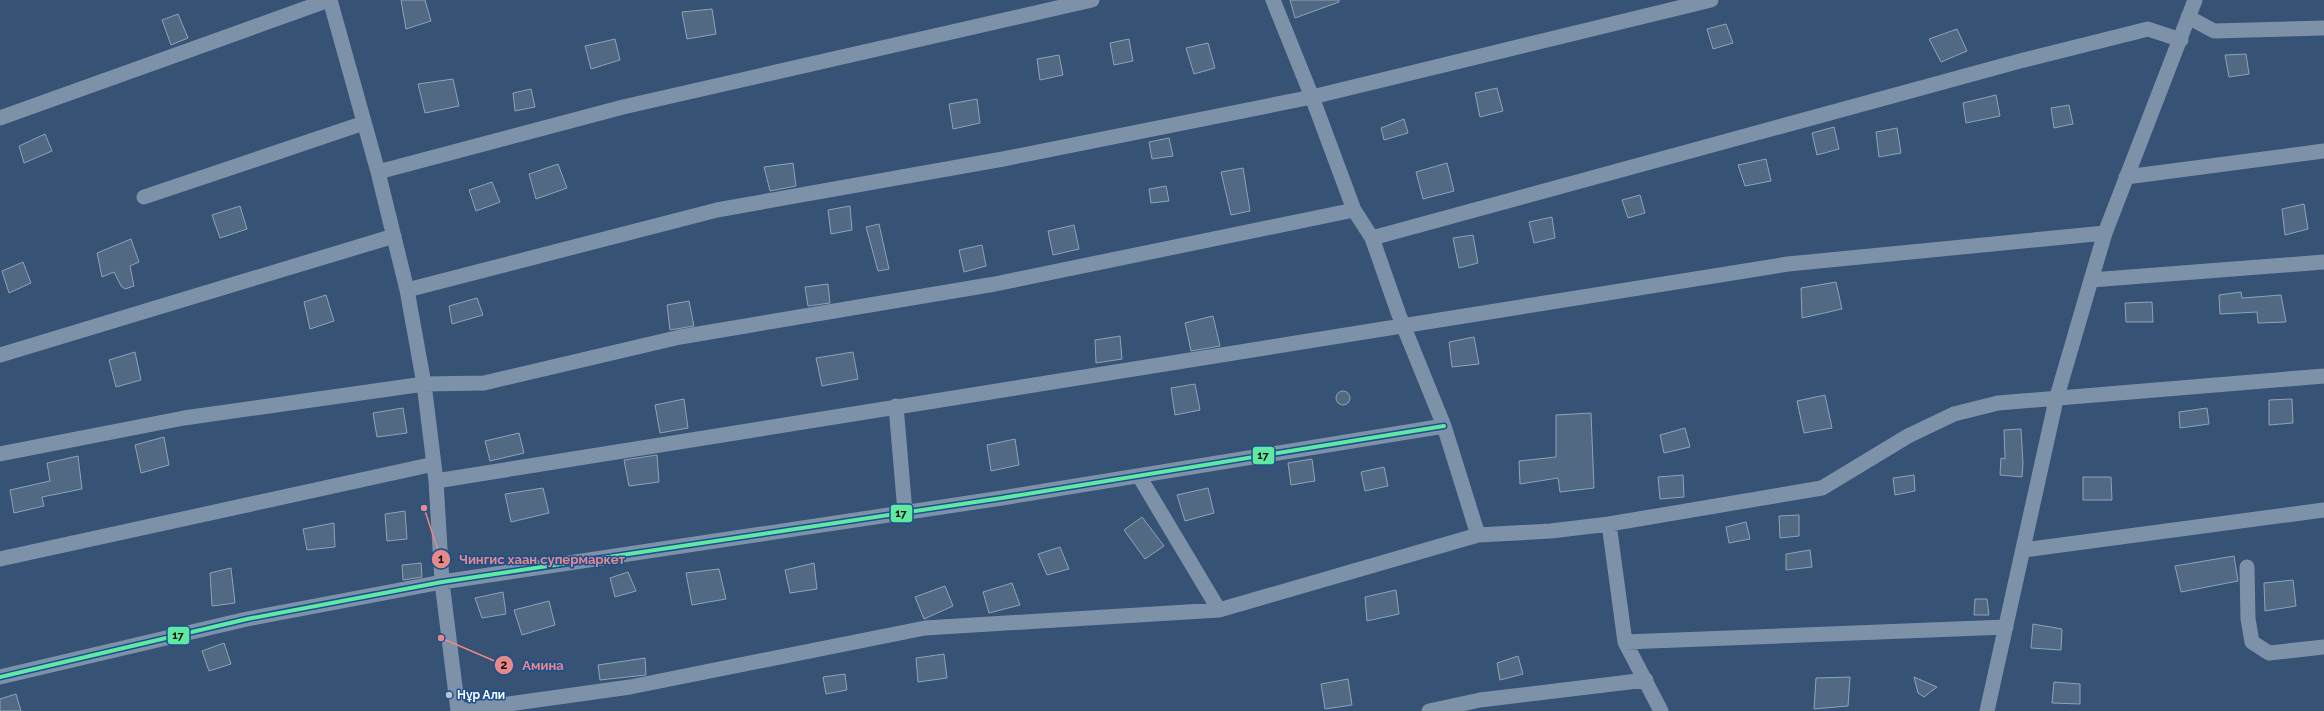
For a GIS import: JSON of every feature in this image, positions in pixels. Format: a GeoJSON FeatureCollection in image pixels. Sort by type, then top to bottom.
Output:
{"type":"FeatureCollection","features":[{"type":"Feature","properties":{"kind":"street"},"geometry":{"type":"LineString","coordinates":[[0,118],[330,0],[378,172],[394,236],[407,290],[424,384],[436,481],[442,582],[458,711],[630,687],[925,628],[1219,610],[1478,535],[1551,531],[1609,524],[1822,488],[1908,436],[1954,414],[1998,403],[2056,400],[2324,376]]}},
{"type":"Feature","properties":{"kind":"street"},"geometry":{"type":"LineString","coordinates":[[378,172],[623,107],[1092,0]]}},
{"type":"Feature","properties":{"kind":"street"},"geometry":{"type":"LineString","coordinates":[[1273,0],[1312,97],[1354,210],[1372,238],[1403,325],[1444,426],[1478,535]]}},
{"type":"Feature","properties":{"kind":"street"},"geometry":{"type":"LineString","coordinates":[[407,290],[717,210],[1003,158],[1312,97],[1711,0]]}},
{"type":"Feature","properties":{"kind":"street"},"geometry":{"type":"LineString","coordinates":[[1987,711],[2024,550],[2056,400],[2091,280],[2105,233],[2181,40],[2195,0]]}},
{"type":"Feature","properties":{"kind":"street"},"geometry":{"type":"LineString","coordinates":[[2188,17],[2214,31],[2324,28]]}},
{"type":"Feature","properties":{"kind":"street"},"geometry":{"type":"LineString","coordinates":[[1372,238],[2020,61],[2148,29],[2181,40]]}},
{"type":"Feature","properties":{"kind":"street"},"geometry":{"type":"LineString","coordinates":[[144,196],[364,123]]}},
{"type":"Feature","properties":{"kind":"street"},"geometry":{"type":"LineString","coordinates":[[2126,177],[2324,151]]}},
{"type":"Feature","properties":{"kind":"street"},"geometry":{"type":"LineString","coordinates":[[0,454],[184,418],[424,384],[484,383],[680,337],[995,284],[1354,210]]}},
{"type":"Feature","properties":{"kind":"street"},"geometry":{"type":"LineString","coordinates":[[436,481],[1788,264],[2105,233]]}},
{"type":"Feature","properties":{"kind":"street"},"geometry":{"type":"LineString","coordinates":[[0,355],[394,236]]}},
{"type":"Feature","properties":{"kind":"street"},"geometry":{"type":"LineString","coordinates":[[2091,280],[2324,262]]}},
{"type":"Feature","properties":{"kind":"street"},"geometry":{"type":"LineString","coordinates":[[896,406],[905,512]]}},
{"type":"Feature","properties":{"kind":"street"},"geometry":{"type":"LineString","coordinates":[[0,677],[247,619],[442,582],[1139,476],[1444,426]]}},
{"type":"Feature","properties":{"kind":"street"},"geometry":{"type":"LineString","coordinates":[[0,559],[434,464]]}},
{"type":"Feature","properties":{"kind":"street"},"geometry":{"type":"LineString","coordinates":[[1139,476],[1219,610]]}},
{"type":"Feature","properties":{"kind":"street"},"geometry":{"type":"LineString","coordinates":[[2024,550],[2324,510]]}},
{"type":"Feature","properties":{"kind":"street"},"geometry":{"type":"LineString","coordinates":[[1609,524],[1625,642],[1661,711]]}},
{"type":"Feature","properties":{"kind":"street"},"geometry":{"type":"LineString","coordinates":[[2247,567],[2248,619],[2252,642],[2269,653],[2324,648]]}},
{"type":"Feature","properties":{"kind":"street"},"geometry":{"type":"LineString","coordinates":[[1625,642],[2006,627]]}},
{"type":"Feature","properties":{"kind":"street"},"geometry":{"type":"LineString","coordinates":[[1429,711],[1480,700],[1646,680]]}},
{"type":"Feature","properties":{"kind":"building"},"geometry":{"type":"Polygon","coordinates":[[[401,0],[425,0],[431,21],[406,29],[401,0]]]}},
{"type":"Feature","properties":{"kind":"building"},"geometry":{"type":"Polygon","coordinates":[[[1290,0],[1339,0],[1339,2],[1295,18],[1290,0]]]}},
{"type":"Feature","properties":{"kind":"building"},"geometry":{"type":"Polygon","coordinates":[[[712,9],[716,34],[687,39],[682,12],[712,9]]]}},
{"type":"Feature","properties":{"kind":"building"},"geometry":{"type":"Polygon","coordinates":[[[178,14],[188,38],[171,45],[162,20],[178,14]]]}},
{"type":"Feature","properties":{"kind":"building"},"geometry":{"type":"Polygon","coordinates":[[[1726,24],[1733,43],[1713,49],[1707,29],[1726,24]]]}},
{"type":"Feature","properties":{"kind":"building"},"geometry":{"type":"Polygon","coordinates":[[[1957,29],[1967,51],[1941,62],[1929,39],[1957,29]]]}},
{"type":"Feature","properties":{"kind":"building"},"geometry":{"type":"Polygon","coordinates":[[[615,39],[620,60],[591,69],[585,46],[615,39]]]}},
{"type":"Feature","properties":{"kind":"building"},"geometry":{"type":"Polygon","coordinates":[[[1129,39],[1133,61],[1114,65],[1110,43],[1129,39]]]}},
{"type":"Feature","properties":{"kind":"building"},"geometry":{"type":"Polygon","coordinates":[[[1208,43],[1215,68],[1194,74],[1186,48],[1208,43]]]}},
{"type":"Feature","properties":{"kind":"building"},"geometry":{"type":"Polygon","coordinates":[[[2246,54],[2249,74],[2229,77],[2225,55],[2246,54]]]}},
{"type":"Feature","properties":{"kind":"building"},"geometry":{"type":"Polygon","coordinates":[[[1059,55],[1063,75],[1040,80],[1037,59],[1059,55]]]}},
{"type":"Feature","properties":{"kind":"building"},"geometry":{"type":"Polygon","coordinates":[[[453,79],[459,106],[425,113],[418,84],[453,79]]]}},
{"type":"Feature","properties":{"kind":"building"},"geometry":{"type":"Polygon","coordinates":[[[1497,88],[1503,111],[1480,117],[1475,93],[1497,88]]]}},
{"type":"Feature","properties":{"kind":"building"},"geometry":{"type":"Polygon","coordinates":[[[531,89],[535,107],[515,111],[513,93],[531,89]]]}},
{"type":"Feature","properties":{"kind":"building"},"geometry":{"type":"Polygon","coordinates":[[[1996,95],[2000,116],[1966,123],[1963,103],[1996,95]]]}},
{"type":"Feature","properties":{"kind":"building"},"geometry":{"type":"Polygon","coordinates":[[[977,99],[980,123],[953,129],[949,104],[977,99]]]}},
{"type":"Feature","properties":{"kind":"building"},"geometry":{"type":"Polygon","coordinates":[[[2069,105],[2073,124],[2054,128],[2051,108],[2069,105]]]}},
{"type":"Feature","properties":{"kind":"building"},"geometry":{"type":"Polygon","coordinates":[[[1404,119],[1408,133],[1384,140],[1381,128],[1404,119]]]}},
{"type":"Feature","properties":{"kind":"building"},"geometry":{"type":"Polygon","coordinates":[[[1834,127],[1839,149],[1817,155],[1812,133],[1834,127]]]}},
{"type":"Feature","properties":{"kind":"building"},"geometry":{"type":"Polygon","coordinates":[[[1897,128],[1901,153],[1879,157],[1876,132],[1897,128]]]}},
{"type":"Feature","properties":{"kind":"building"},"geometry":{"type":"Polygon","coordinates":[[[45,134],[52,151],[24,163],[19,146],[45,134]]]}},
{"type":"Feature","properties":{"kind":"building"},"geometry":{"type":"Polygon","coordinates":[[[1169,138],[1173,156],[1152,159],[1149,142],[1169,138]]]}},
{"type":"Feature","properties":{"kind":"building"},"geometry":{"type":"Polygon","coordinates":[[[1766,159],[1771,181],[1745,186],[1738,165],[1766,159]]]}},
{"type":"Feature","properties":{"kind":"building"},"geometry":{"type":"Polygon","coordinates":[[[793,163],[796,186],[770,191],[764,167],[793,163]]]}},
{"type":"Feature","properties":{"kind":"building"},"geometry":{"type":"Polygon","coordinates":[[[1447,163],[1454,191],[1423,199],[1416,172],[1447,163]]]}},
{"type":"Feature","properties":{"kind":"building"},"geometry":{"type":"Polygon","coordinates":[[[558,164],[567,188],[536,199],[529,174],[558,164]]]}},
{"type":"Feature","properties":{"kind":"building"},"geometry":{"type":"Polygon","coordinates":[[[1243,168],[1250,211],[1231,215],[1221,172],[1243,168]]]}},
{"type":"Feature","properties":{"kind":"building"},"geometry":{"type":"Polygon","coordinates":[[[492,182],[500,202],[476,211],[469,190],[492,182]]]}},
{"type":"Feature","properties":{"kind":"building"},"geometry":{"type":"Polygon","coordinates":[[[1166,186],[1169,201],[1151,203],[1149,189],[1166,186]]]}},
{"type":"Feature","properties":{"kind":"building"},"geometry":{"type":"Polygon","coordinates":[[[1640,195],[1645,213],[1628,218],[1622,200],[1640,195]]]}},
{"type":"Feature","properties":{"kind":"building"},"geometry":{"type":"Polygon","coordinates":[[[2304,204],[2308,229],[2285,235],[2282,209],[2304,204]]]}},
{"type":"Feature","properties":{"kind":"building"},"geometry":{"type":"Polygon","coordinates":[[[240,206],[247,229],[220,238],[212,215],[240,206]]]}},
{"type":"Feature","properties":{"kind":"building"},"geometry":{"type":"Polygon","coordinates":[[[850,206],[852,230],[831,234],[828,210],[850,206]]]}},
{"type":"Feature","properties":{"kind":"building"},"geometry":{"type":"Polygon","coordinates":[[[1552,217],[1555,238],[1534,243],[1529,222],[1552,217]]]}},
{"type":"Feature","properties":{"kind":"building"},"geometry":{"type":"Polygon","coordinates":[[[879,224],[889,269],[878,271],[866,227],[879,224]]]}},
{"type":"Feature","properties":{"kind":"building"},"geometry":{"type":"Polygon","coordinates":[[[1074,225],[1079,249],[1053,255],[1048,231],[1074,225]]]}},
{"type":"Feature","properties":{"kind":"building"},"geometry":{"type":"Polygon","coordinates":[[[1473,235],[1478,263],[1459,268],[1453,238],[1473,235]]]}},
{"type":"Feature","properties":{"kind":"building"},"geometry":{"type":"Polygon","coordinates":[[[131,239],[139,262],[130,266],[134,286],[125,289],[121,286],[114,272],[102,277],[97,253],[131,239]]]}},
{"type":"Feature","properties":{"kind":"building"},"geometry":{"type":"Polygon","coordinates":[[[982,245],[986,266],[964,272],[959,250],[982,245]]]}},
{"type":"Feature","properties":{"kind":"building"},"geometry":{"type":"Polygon","coordinates":[[[23,262],[31,283],[9,293],[2,271],[23,262]]]}},
{"type":"Feature","properties":{"kind":"building"},"geometry":{"type":"Polygon","coordinates":[[[1836,282],[1842,309],[1802,318],[1801,288],[1836,282]]]}},
{"type":"Feature","properties":{"kind":"building"},"geometry":{"type":"Polygon","coordinates":[[[828,284],[830,303],[808,306],[805,287],[828,284]]]}},
{"type":"Feature","properties":{"kind":"building"},"geometry":{"type":"Polygon","coordinates":[[[2241,292],[2242,298],[2281,295],[2286,322],[2258,323],[2257,312],[2220,314],[2219,295],[2241,292]]]}},
{"type":"Feature","properties":{"kind":"building"},"geometry":{"type":"Polygon","coordinates":[[[326,295],[334,321],[310,329],[304,302],[326,295]]]}},
{"type":"Feature","properties":{"kind":"building"},"geometry":{"type":"Polygon","coordinates":[[[477,298],[483,315],[452,324],[449,306],[477,298]]]}},
{"type":"Feature","properties":{"kind":"building"},"geometry":{"type":"Polygon","coordinates":[[[689,301],[694,326],[670,330],[667,305],[689,301]]]}},
{"type":"Feature","properties":{"kind":"building"},"geometry":{"type":"Polygon","coordinates":[[[2152,302],[2153,322],[2126,322],[2125,303],[2152,302]]]}},
{"type":"Feature","properties":{"kind":"building"},"geometry":{"type":"Polygon","coordinates":[[[1213,316],[1220,346],[1191,351],[1185,323],[1213,316]]]}},
{"type":"Feature","properties":{"kind":"building"},"geometry":{"type":"Polygon","coordinates":[[[1120,336],[1122,359],[1096,363],[1095,340],[1120,336]]]}},
{"type":"Feature","properties":{"kind":"building"},"geometry":{"type":"Polygon","coordinates":[[[1474,337],[1479,364],[1452,367],[1449,342],[1474,337]]]}},
{"type":"Feature","properties":{"kind":"building"},"geometry":{"type":"Polygon","coordinates":[[[135,352],[141,380],[116,387],[109,360],[135,352]]]}},
{"type":"Feature","properties":{"kind":"building"},"geometry":{"type":"Polygon","coordinates":[[[853,352],[858,379],[822,386],[816,358],[853,352]]]}},
{"type":"Feature","properties":{"kind":"building"},"geometry":{"type":"Polygon","coordinates":[[[1195,384],[1200,410],[1175,415],[1171,388],[1195,384]]]}},
{"type":"Feature","properties":{"kind":"building"},"geometry":{"type":"Polygon","coordinates":[[[1340,391],[1346,391],[1350,395],[1350,401],[1346,405],[1340,405],[1336,401],[1336,395],[1340,391]]]}},
{"type":"Feature","properties":{"kind":"building"},"geometry":{"type":"Polygon","coordinates":[[[1825,395],[1832,428],[1804,433],[1797,401],[1825,395]]]}},
{"type":"Feature","properties":{"kind":"building"},"geometry":{"type":"Polygon","coordinates":[[[684,399],[688,428],[660,433],[655,405],[684,399]]]}},
{"type":"Feature","properties":{"kind":"building"},"geometry":{"type":"Polygon","coordinates":[[[2292,399],[2293,423],[2269,425],[2269,400],[2292,399]]]}},
{"type":"Feature","properties":{"kind":"building"},"geometry":{"type":"Polygon","coordinates":[[[403,408],[407,433],[377,437],[373,413],[403,408]]]}},
{"type":"Feature","properties":{"kind":"building"},"geometry":{"type":"Polygon","coordinates":[[[2207,408],[2209,424],[2180,428],[2179,412],[2207,408]]]}},
{"type":"Feature","properties":{"kind":"building"},"geometry":{"type":"Polygon","coordinates":[[[1591,413],[1594,488],[1560,492],[1558,478],[1520,484],[1519,461],[1556,457],[1556,415],[1591,413]]]}},
{"type":"Feature","properties":{"kind":"building"},"geometry":{"type":"Polygon","coordinates":[[[1685,428],[1690,447],[1664,453],[1660,435],[1685,428]]]}},
{"type":"Feature","properties":{"kind":"building"},"geometry":{"type":"Polygon","coordinates":[[[2021,429],[2023,463],[2022,477],[2000,475],[2001,458],[2005,459],[2004,430],[2021,429]]]}},
{"type":"Feature","properties":{"kind":"building"},"geometry":{"type":"Polygon","coordinates":[[[519,433],[524,453],[490,461],[485,441],[519,433]]]}},
{"type":"Feature","properties":{"kind":"building"},"geometry":{"type":"Polygon","coordinates":[[[164,437],[169,465],[141,473],[135,445],[164,437]]]}},
{"type":"Feature","properties":{"kind":"building"},"geometry":{"type":"Polygon","coordinates":[[[1015,439],[1019,465],[991,471],[987,445],[1015,439]]]}},
{"type":"Feature","properties":{"kind":"building"},"geometry":{"type":"Polygon","coordinates":[[[657,455],[659,482],[629,486],[624,460],[657,455]]]}},
{"type":"Feature","properties":{"kind":"building"},"geometry":{"type":"Polygon","coordinates":[[[78,456],[82,489],[42,497],[44,506],[14,513],[10,490],[50,481],[47,463],[78,456]]]}},
{"type":"Feature","properties":{"kind":"building"},"geometry":{"type":"Polygon","coordinates":[[[1312,459],[1315,481],[1291,485],[1288,463],[1312,459]]]}},
{"type":"Feature","properties":{"kind":"building"},"geometry":{"type":"Polygon","coordinates":[[[1384,467],[1388,486],[1365,491],[1361,472],[1384,467]]]}},
{"type":"Feature","properties":{"kind":"building"},"geometry":{"type":"Polygon","coordinates":[[[1683,475],[1684,497],[1660,499],[1658,477],[1683,475]]]}},
{"type":"Feature","properties":{"kind":"building"},"geometry":{"type":"Polygon","coordinates":[[[1914,475],[1915,491],[1895,495],[1893,478],[1914,475]]]}},
{"type":"Feature","properties":{"kind":"building"},"geometry":{"type":"Polygon","coordinates":[[[2083,477],[2111,477],[2112,500],[2083,500],[2083,477]]]}},
{"type":"Feature","properties":{"kind":"building"},"geometry":{"type":"Polygon","coordinates":[[[543,488],[549,513],[511,522],[505,494],[543,488]]]}},
{"type":"Feature","properties":{"kind":"building"},"geometry":{"type":"Polygon","coordinates":[[[1208,488],[1214,513],[1185,521],[1177,495],[1208,488]]]}},
{"type":"Feature","properties":{"kind":"building"},"geometry":{"type":"Polygon","coordinates":[[[405,511],[407,539],[387,541],[385,514],[405,511]]]}},
{"type":"Feature","properties":{"kind":"building"},"geometry":{"type":"Polygon","coordinates":[[[1799,515],[1799,536],[1780,538],[1779,516],[1799,515]]]}},
{"type":"Feature","properties":{"kind":"building"},"geometry":{"type":"Polygon","coordinates":[[[1142,517],[1164,546],[1145,559],[1124,530],[1142,517]]]}},
{"type":"Feature","properties":{"kind":"building"},"geometry":{"type":"Polygon","coordinates":[[[1746,522],[1750,539],[1729,543],[1726,527],[1746,522]]]}},
{"type":"Feature","properties":{"kind":"building"},"geometry":{"type":"Polygon","coordinates":[[[334,523],[335,547],[307,550],[303,529],[334,523]]]}},
{"type":"Feature","properties":{"kind":"building"},"geometry":{"type":"Polygon","coordinates":[[[1060,547],[1069,569],[1047,575],[1038,554],[1060,547]]]}},
{"type":"Feature","properties":{"kind":"building"},"geometry":{"type":"Polygon","coordinates":[[[1810,550],[1812,567],[1786,570],[1786,554],[1810,550]]]}},
{"type":"Feature","properties":{"kind":"building"},"geometry":{"type":"Polygon","coordinates":[[[2234,556],[2238,581],[2181,592],[2175,566],[2234,556]]]}},
{"type":"Feature","properties":{"kind":"building"},"geometry":{"type":"Polygon","coordinates":[[[421,563],[422,577],[403,580],[402,565],[421,563]]]}},
{"type":"Feature","properties":{"kind":"building"},"geometry":{"type":"Polygon","coordinates":[[[814,563],[817,589],[790,593],[785,570],[814,563]]]}},
{"type":"Feature","properties":{"kind":"building"},"geometry":{"type":"Polygon","coordinates":[[[231,568],[235,603],[212,606],[210,573],[231,568]]]}},
{"type":"Feature","properties":{"kind":"building"},"geometry":{"type":"Polygon","coordinates":[[[719,569],[726,599],[692,605],[686,573],[719,569]]]}},
{"type":"Feature","properties":{"kind":"building"},"geometry":{"type":"Polygon","coordinates":[[[628,572],[636,591],[615,597],[610,578],[628,572]]]}},
{"type":"Feature","properties":{"kind":"building"},"geometry":{"type":"Polygon","coordinates":[[[2293,580],[2296,606],[2265,611],[2264,583],[2293,580]]]}},
{"type":"Feature","properties":{"kind":"building"},"geometry":{"type":"Polygon","coordinates":[[[1012,583],[1020,605],[989,613],[983,592],[1012,583]]]}},
{"type":"Feature","properties":{"kind":"building"},"geometry":{"type":"Polygon","coordinates":[[[945,586],[953,606],[924,619],[915,597],[945,586]]]}},
{"type":"Feature","properties":{"kind":"building"},"geometry":{"type":"Polygon","coordinates":[[[1396,590],[1399,614],[1367,621],[1365,597],[1396,590]]]}},
{"type":"Feature","properties":{"kind":"building"},"geometry":{"type":"Polygon","coordinates":[[[503,592],[506,614],[482,618],[475,598],[503,592]]]}},
{"type":"Feature","properties":{"kind":"building"},"geometry":{"type":"Polygon","coordinates":[[[1975,599],[1987,599],[1989,615],[1974,615],[1975,599]]]}},
{"type":"Feature","properties":{"kind":"building"},"geometry":{"type":"Polygon","coordinates":[[[549,601],[555,625],[522,635],[514,610],[549,601]]]}},
{"type":"Feature","properties":{"kind":"building"},"geometry":{"type":"Polygon","coordinates":[[[2033,624],[2062,629],[2061,650],[2031,648],[2033,624]]]}},
{"type":"Feature","properties":{"kind":"building"},"geometry":{"type":"Polygon","coordinates":[[[224,643],[231,664],[209,671],[202,651],[224,643]]]}},
{"type":"Feature","properties":{"kind":"building"},"geometry":{"type":"Polygon","coordinates":[[[944,654],[947,678],[918,682],[916,658],[944,654]]]}},
{"type":"Feature","properties":{"kind":"building"},"geometry":{"type":"Polygon","coordinates":[[[1518,656],[1523,674],[1500,680],[1497,663],[1518,656]]]}},
{"type":"Feature","properties":{"kind":"building"},"geometry":{"type":"Polygon","coordinates":[[[645,658],[646,675],[600,680],[598,665],[645,658]]]}},
{"type":"Feature","properties":{"kind":"building"},"geometry":{"type":"Polygon","coordinates":[[[845,674],[847,690],[826,694],[823,677],[845,674]]]}},
{"type":"Feature","properties":{"kind":"building"},"geometry":{"type":"Polygon","coordinates":[[[1850,677],[1848,706],[1814,709],[1816,678],[1850,677]]]}},
{"type":"Feature","properties":{"kind":"building"},"geometry":{"type":"Polygon","coordinates":[[[1914,677],[1937,687],[1924,697],[1918,693],[1914,677]]]}},
{"type":"Feature","properties":{"kind":"building"},"geometry":{"type":"Polygon","coordinates":[[[1348,679],[1352,705],[1325,709],[1321,684],[1348,679]]]}},
{"type":"Feature","properties":{"kind":"building"},"geometry":{"type":"Polygon","coordinates":[[[2054,682],[2080,684],[2080,704],[2052,703],[2054,682]]]}},
{"type":"Feature","properties":{"kind":"building"},"geometry":{"type":"Polygon","coordinates":[[[16,694],[21,711],[0,711],[0,699],[16,694]]]}},
{"type":"Feature","properties":{"kind":"transit line","name":"17"},"geometry":{"type":"LineString","coordinates":[[0,677],[247,619],[442,582],[1002,498],[1444,426]]}},
{"type":"Feature","properties":{"kind":"place","name":"Чингис хаан супермаркет"},"geometry":{"type":"Point","coordinates":[424,508]}},
{"type":"Feature","properties":{"kind":"place","name":"Амина"},"geometry":{"type":"Point","coordinates":[441,638]}},
{"type":"Feature","properties":{"kind":"place","name":"Нұр Али"},"geometry":{"type":"Point","coordinates":[449,695]}}]}
